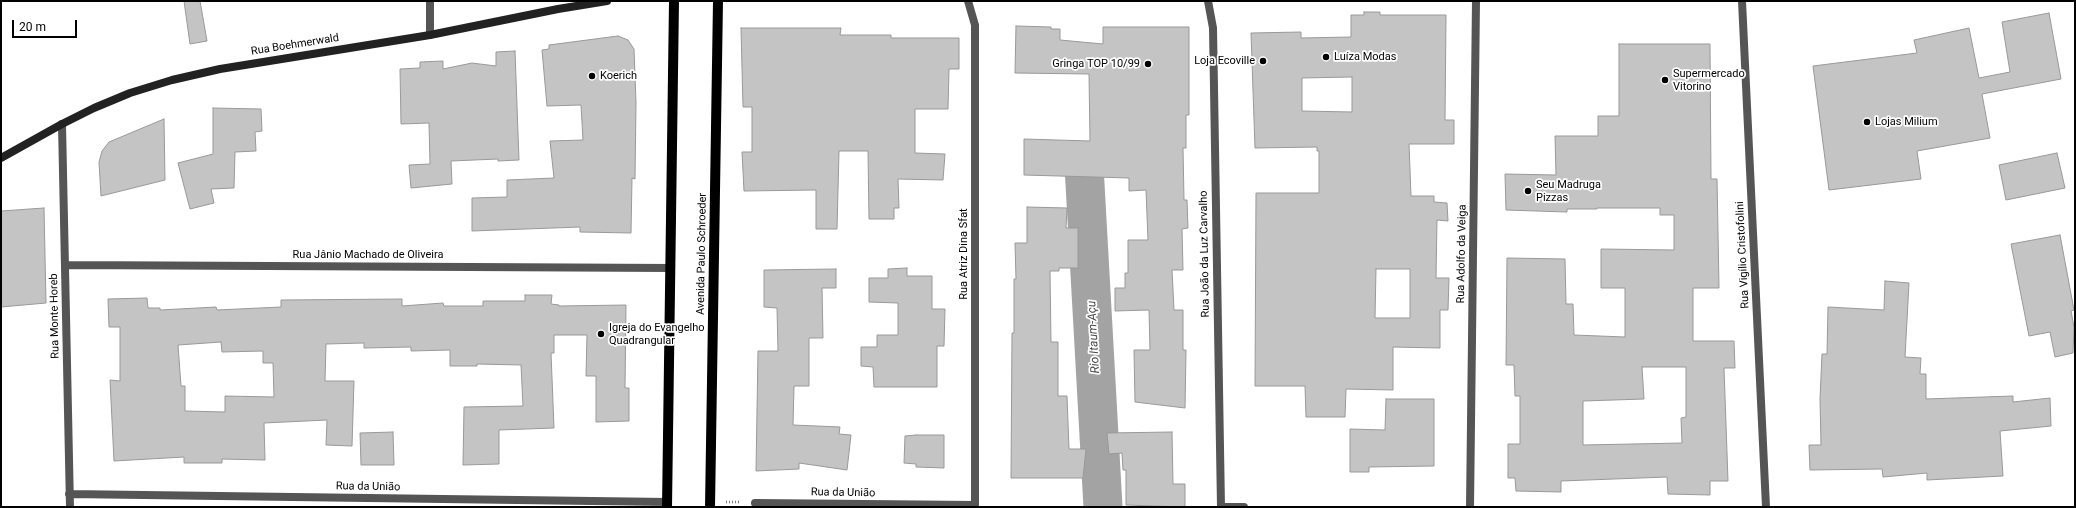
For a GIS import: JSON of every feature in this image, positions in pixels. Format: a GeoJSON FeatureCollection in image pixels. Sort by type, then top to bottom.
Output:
{"type":"FeatureCollection","features":[{"type":"Feature","properties":{"kind":"main road","name":"Rua Boehmerwald"},"geometry":{"type":"LineString","coordinates":[[1,158],[62,124],[130,93],[172,80],[220,69],[430,35],[558,9],[607,1]]}},
{"type":"Feature","properties":{"kind":"main road"},"geometry":{"type":"LineString","coordinates":[[667,504],[674,1]]}},
{"type":"Feature","properties":{"kind":"main road","name":"Avenida Paulo Schroeder"},"geometry":{"type":"LineString","coordinates":[[710,505],[718,1]]}},
{"type":"Feature","properties":{"kind":"street"},"geometry":{"type":"LineString","coordinates":[[430,1],[430,35]]}},
{"type":"Feature","properties":{"kind":"street","name":"Rua Atriz Dina Sfat"},"geometry":{"type":"LineString","coordinates":[[968,1],[975,25],[976,506]]}},
{"type":"Feature","properties":{"kind":"street","name":"Rua João da Luz Carvalho"},"geometry":{"type":"LineString","coordinates":[[1208,1],[1213,36],[1221,507]]}},
{"type":"Feature","properties":{"kind":"street","name":"Rua Adolfo da Veiga"},"geometry":{"type":"LineString","coordinates":[[1470,507],[1476,1]]}},
{"type":"Feature","properties":{"kind":"street","name":"Rua Vigílio Cristofolini"},"geometry":{"type":"LineString","coordinates":[[1742,1],[1766,507]]}},
{"type":"Feature","properties":{"kind":"street","name":"Rua Monte Horeb"},"geometry":{"type":"LineString","coordinates":[[62,124],[70,507]]}},
{"type":"Feature","properties":{"kind":"street","name":"Rua Jânio Machado de Oliveira"},"geometry":{"type":"LineString","coordinates":[[65,265],[671,268]]}},
{"type":"Feature","properties":{"kind":"street","name":"Rua da União"},"geometry":{"type":"LineString","coordinates":[[69,494],[667,504]]}},
{"type":"Feature","properties":{"kind":"street","name":"Rua da União"},"geometry":{"type":"LineString","coordinates":[[755,503],[976,506]]}},
{"type":"Feature","properties":{"kind":"street"},"geometry":{"type":"LineString","coordinates":[[1221,507],[1244,507]]}},
{"type":"Feature","properties":{"kind":"path"},"geometry":{"type":"LineString","coordinates":[[710,505],[755,503]]}},
{"type":"Feature","properties":{"kind":"building"},"geometry":{"type":"Polygon","coordinates":[[[184,1],[200,1],[207,41],[190,44],[184,1]]]}},
{"type":"Feature","properties":{"kind":"building"},"geometry":{"type":"Polygon","coordinates":[[[1364,12],[1380,12],[1380,15],[1446,15],[1445,120],[1454,120],[1454,144],[1409,144],[1411,196],[1434,196],[1434,202],[1447,203],[1448,221],[1437,220],[1436,278],[1449,278],[1448,310],[1440,310],[1440,348],[1393,347],[1393,390],[1346,389],[1345,417],[1306,417],[1305,386],[1255,386],[1256,193],[1319,193],[1319,151],[1317,151],[1317,147],[1255,148],[1251,33],[1301,32],[1301,38],[1351,37],[1351,15],[1364,15],[1364,12]],[[1352,77],[1302,78],[1302,111],[1352,112],[1352,77]],[[1376,269],[1375,318],[1410,318],[1410,269],[1376,269]]]}},
{"type":"Feature","properties":{"kind":"building"},"geometry":{"type":"Polygon","coordinates":[[[2049,13],[2061,79],[1982,94],[1990,138],[1917,151],[1921,179],[1829,190],[1813,66],[1917,53],[1914,40],[1969,28],[1979,78],[2010,72],[2002,22],[2049,13]]]}},
{"type":"Feature","properties":{"kind":"building"},"geometry":{"type":"Polygon","coordinates":[[[1016,26],[1051,27],[1051,29],[1060,29],[1060,40],[1103,44],[1103,27],[1189,27],[1189,115],[1186,115],[1186,148],[1183,148],[1184,200],[1187,200],[1188,228],[1182,229],[1183,270],[1172,270],[1174,310],[1183,310],[1183,350],[1186,350],[1185,408],[1135,402],[1134,350],[1150,350],[1149,310],[1115,311],[1115,288],[1125,288],[1125,273],[1128,273],[1128,240],[1148,240],[1146,190],[1129,191],[1129,178],[1024,175],[1024,139],[1090,141],[1089,74],[1015,73],[1016,26]]]}},
{"type":"Feature","properties":{"kind":"building"},"geometry":{"type":"Polygon","coordinates":[[[741,28],[841,28],[840,35],[891,35],[891,38],[959,38],[959,69],[949,69],[948,109],[915,109],[915,153],[945,154],[943,180],[898,179],[899,208],[894,208],[894,219],[869,219],[868,151],[839,151],[837,229],[816,229],[816,190],[744,191],[742,152],[752,152],[752,107],[743,107],[741,28]]]}},
{"type":"Feature","properties":{"kind":"building"},"geometry":{"type":"Polygon","coordinates":[[[618,36],[628,40],[634,49],[636,103],[635,179],[632,178],[631,233],[580,232],[580,227],[472,231],[472,198],[507,197],[507,180],[554,178],[550,141],[583,140],[581,105],[547,106],[542,50],[549,49],[549,45],[618,36]]]}},
{"type":"Feature","properties":{"kind":"building"},"geometry":{"type":"Polygon","coordinates":[[[1619,44],[1710,44],[1711,179],[1717,179],[1719,288],[1693,288],[1693,341],[1734,341],[1735,368],[1724,368],[1728,481],[1710,481],[1710,495],[1668,494],[1667,477],[1561,481],[1561,492],[1516,491],[1515,478],[1508,478],[1508,444],[1520,444],[1520,396],[1515,396],[1514,365],[1506,365],[1507,258],[1565,259],[1566,304],[1573,304],[1574,335],[1625,337],[1625,288],[1601,288],[1601,249],[1674,250],[1674,215],[1660,215],[1660,208],[1567,209],[1567,212],[1506,210],[1505,174],[1556,175],[1555,136],[1598,136],[1598,116],[1619,116],[1619,44]],[[1642,367],[1644,399],[1583,401],[1583,445],[1682,443],[1681,418],[1686,417],[1686,367],[1642,367]]]}},
{"type":"Feature","properties":{"kind":"building"},"geometry":{"type":"Polygon","coordinates":[[[515,51],[519,160],[498,161],[498,159],[451,161],[452,184],[411,188],[409,165],[430,164],[429,123],[401,124],[400,69],[420,68],[420,62],[443,61],[443,69],[472,63],[496,66],[496,52],[515,51]]]}},
{"type":"Feature","properties":{"kind":"building"},"geometry":{"type":"Polygon","coordinates":[[[213,108],[261,109],[262,131],[255,132],[256,151],[235,152],[234,188],[211,189],[214,203],[190,209],[178,163],[213,154],[213,108]]]}},
{"type":"Feature","properties":{"kind":"building"},"geometry":{"type":"Polygon","coordinates":[[[164,119],[165,180],[101,196],[99,162],[102,151],[109,142],[164,119]]]}},
{"type":"Feature","properties":{"kind":"building"},"geometry":{"type":"Polygon","coordinates":[[[2057,153],[2065,188],[2006,200],[1999,165],[2057,153]]]}},
{"type":"Feature","properties":{"kind":"building"},"geometry":{"type":"Polygon","coordinates":[[[1027,207],[1067,208],[1066,228],[1078,228],[1078,268],[1059,268],[1059,271],[1050,271],[1051,342],[1058,342],[1058,396],[1067,396],[1069,449],[1086,449],[1083,478],[1011,478],[1012,333],[1014,333],[1014,279],[1016,279],[1015,243],[1027,243],[1027,207]]]}},
{"type":"Feature","properties":{"kind":"building"},"geometry":{"type":"Polygon","coordinates":[[[44,208],[46,303],[1,307],[1,211],[44,208]]]}},
{"type":"Feature","properties":{"kind":"building"},"geometry":{"type":"Polygon","coordinates":[[[2060,235],[2074,310],[2071,311],[2074,327],[2073,353],[2055,357],[2050,332],[2029,336],[2011,244],[2060,235]]]}},
{"type":"Feature","properties":{"kind":"building"},"geometry":{"type":"Polygon","coordinates":[[[907,268],[907,276],[932,276],[932,309],[945,309],[944,346],[937,346],[937,387],[874,387],[873,367],[861,366],[861,347],[877,347],[877,335],[898,335],[898,303],[869,302],[869,278],[888,278],[888,269],[907,268]]]}},
{"type":"Feature","properties":{"kind":"building"},"geometry":{"type":"Polygon","coordinates":[[[836,269],[836,288],[822,288],[823,338],[809,338],[809,386],[794,386],[793,425],[840,427],[839,434],[851,435],[847,470],[799,463],[799,469],[756,471],[758,351],[778,351],[777,308],[764,307],[764,270],[836,269]]]}},
{"type":"Feature","properties":{"kind":"building"},"geometry":{"type":"Polygon","coordinates":[[[1885,281],[1909,283],[1905,357],[1921,358],[1920,374],[1926,374],[1926,399],[2013,396],[2013,402],[2050,398],[2051,426],[2000,431],[2003,476],[1927,480],[1927,473],[1883,477],[1882,469],[1810,470],[1809,445],[1821,445],[1820,399],[1822,354],[1827,354],[1828,307],[1884,310],[1885,281]]]}},
{"type":"Feature","properties":{"kind":"building"},"geometry":{"type":"Polygon","coordinates":[[[525,295],[552,295],[551,304],[559,306],[626,305],[625,388],[629,388],[629,421],[596,422],[596,376],[586,376],[587,335],[554,335],[554,353],[551,353],[554,428],[499,430],[499,464],[463,465],[464,407],[523,406],[521,365],[477,364],[477,366],[450,366],[450,350],[411,351],[411,347],[364,348],[364,343],[326,344],[325,381],[354,381],[352,446],[326,445],[327,420],[264,423],[265,460],[222,459],[222,463],[184,463],[184,457],[114,461],[110,380],[120,381],[120,327],[109,327],[108,299],[147,298],[148,308],[160,308],[160,310],[216,307],[217,310],[281,307],[281,300],[402,299],[402,306],[443,303],[444,306],[483,306],[483,301],[525,301],[525,295]],[[221,342],[178,345],[181,386],[185,386],[185,411],[225,412],[225,396],[274,397],[273,363],[263,363],[263,351],[222,352],[221,342]]]}},
{"type":"Feature","properties":{"kind":"building"},"geometry":{"type":"Polygon","coordinates":[[[1386,399],[1434,399],[1434,466],[1369,467],[1369,472],[1350,472],[1350,429],[1385,430],[1386,399]]]}},
{"type":"Feature","properties":{"kind":"building"},"geometry":{"type":"Polygon","coordinates":[[[393,432],[394,465],[361,465],[360,433],[393,432]]]}},
{"type":"Feature","properties":{"kind":"building"},"geometry":{"type":"Polygon","coordinates":[[[1172,432],[1173,484],[1185,484],[1185,507],[1126,505],[1126,470],[1123,470],[1122,453],[1109,454],[1107,433],[1172,432]]]}},
{"type":"Feature","properties":{"kind":"building"},"geometry":{"type":"Polygon","coordinates":[[[944,435],[944,468],[916,467],[916,464],[904,463],[905,436],[944,435]]]}},
{"type":"Feature","properties":{"kind":"waterway","name":"Rio Itaum-Açu"},"geometry":{"type":"LineString","coordinates":[[1084,166],[1103,507]]}},
{"type":"Feature","properties":{"kind":"place","name":"Luíza Modas"},"geometry":{"type":"Point","coordinates":[1326,57]}},
{"type":"Feature","properties":{"kind":"place","name":"Loja Ecoville"},"geometry":{"type":"Point","coordinates":[1263,61]}},
{"type":"Feature","properties":{"kind":"place","name":"Gringa TOP 10/99"},"geometry":{"type":"Point","coordinates":[1148,64]}},
{"type":"Feature","properties":{"kind":"place","name":"Koerich"},"geometry":{"type":"Point","coordinates":[592,76]}},
{"type":"Feature","properties":{"kind":"place","name":"Supermercado Vitorino"},"geometry":{"type":"Point","coordinates":[1665,80]}},
{"type":"Feature","properties":{"kind":"place","name":"Lojas Milium"},"geometry":{"type":"Point","coordinates":[1867,122]}},
{"type":"Feature","properties":{"kind":"place","name":"Seu Madruga Pizzas"},"geometry":{"type":"Point","coordinates":[1528,191]}},
{"type":"Feature","properties":{"kind":"place","name":"Igreja do Evangelho Quadrangular"},"geometry":{"type":"Point","coordinates":[601,334]}}]}
